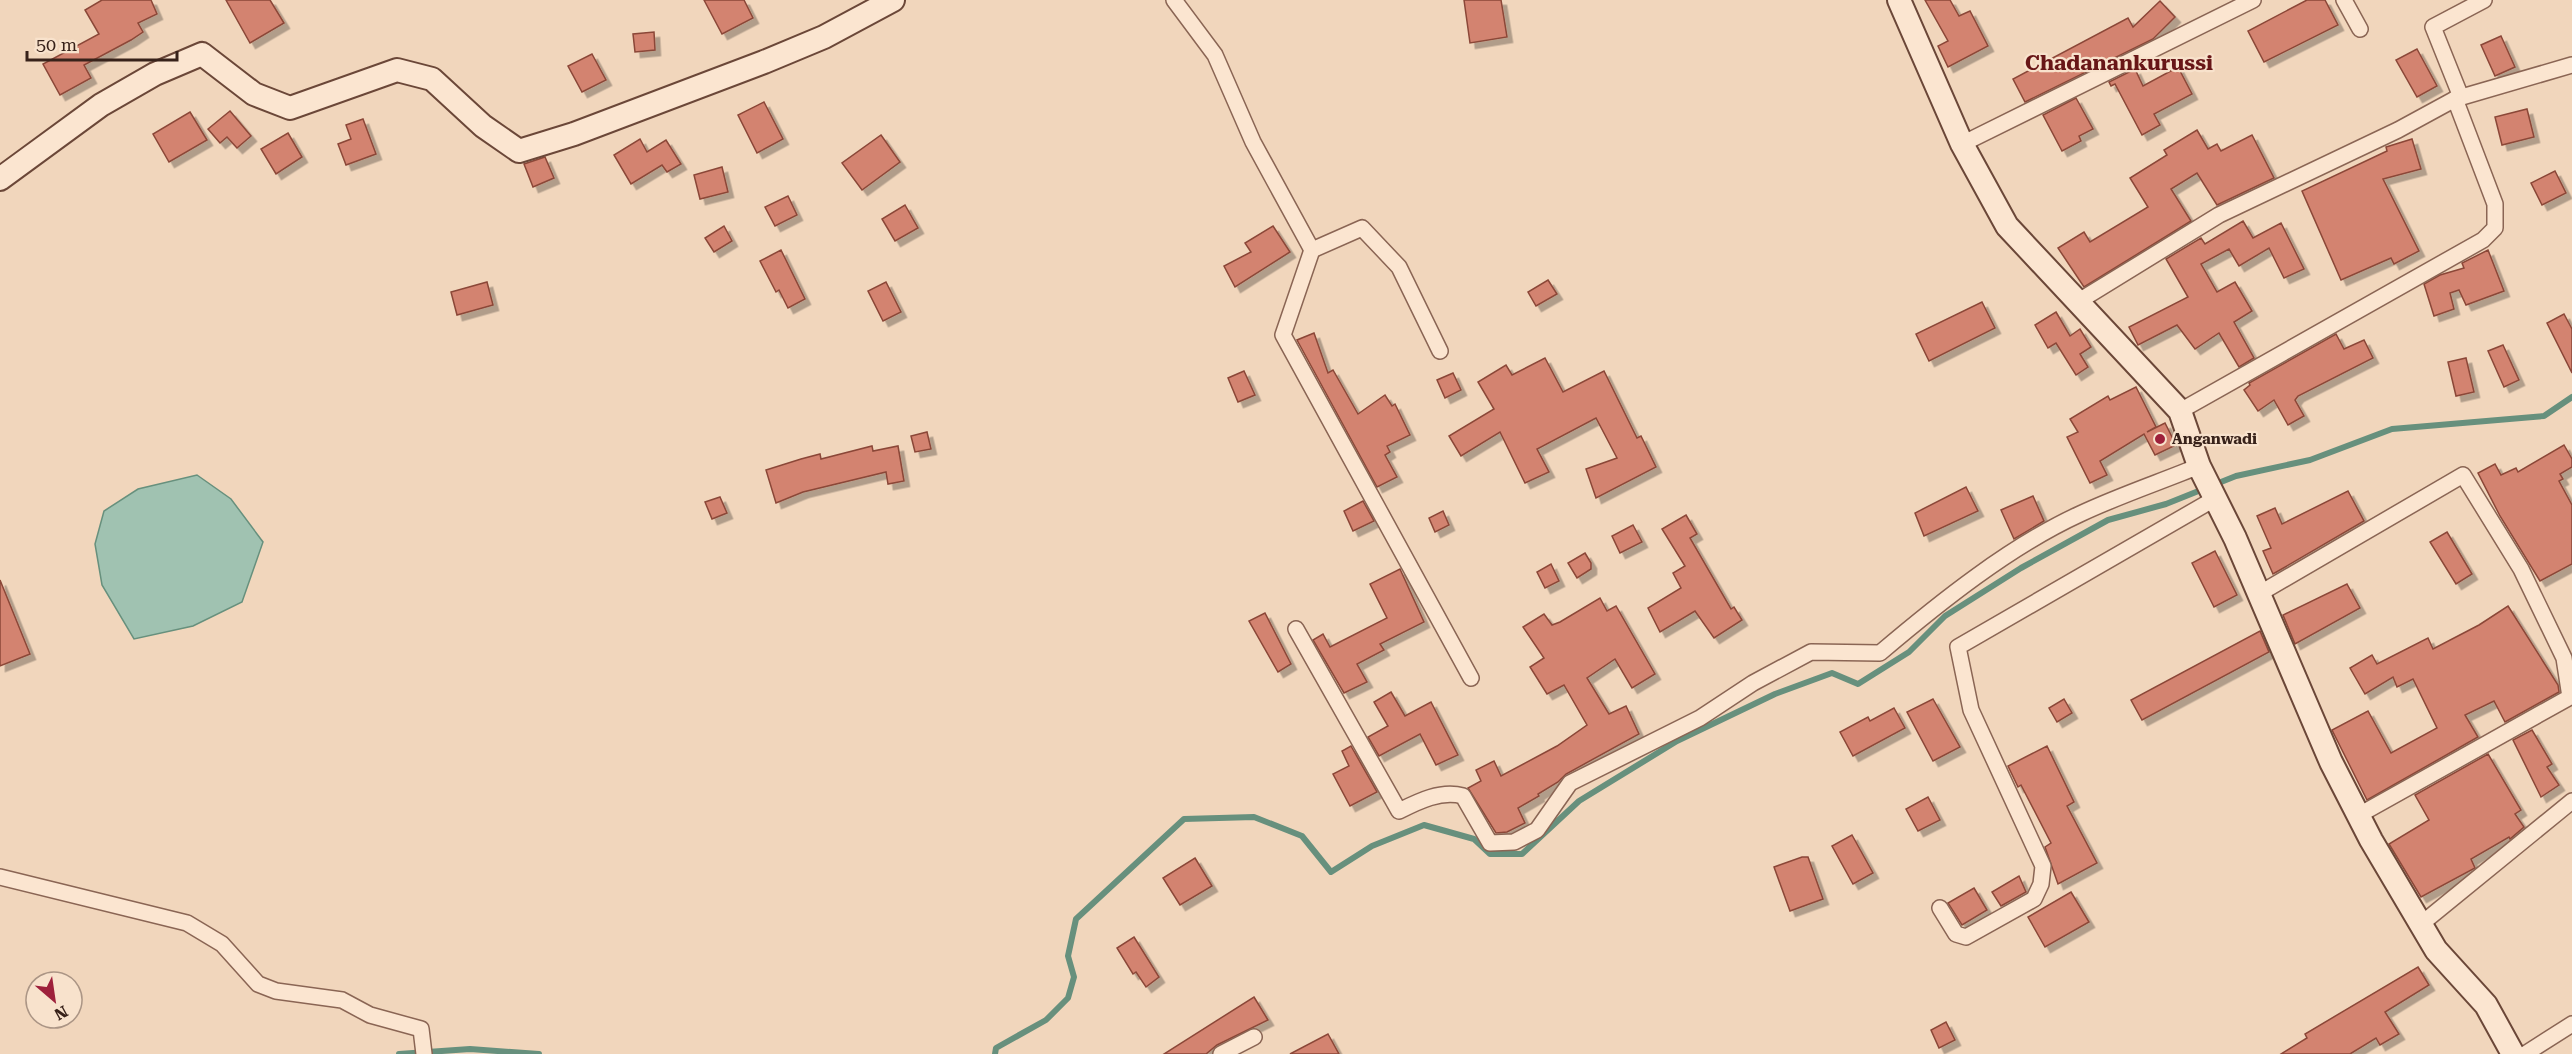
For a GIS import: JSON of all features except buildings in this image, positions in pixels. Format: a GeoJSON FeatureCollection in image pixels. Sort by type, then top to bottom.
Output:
{"type":"FeatureCollection","features":[{"type":"Feature","properties":{"kind":"street"},"geometry":{"type":"LineString","coordinates":[[0,179],[101,105],[155,74],[202,54],[254,94],[290,108],[397,70],[432,80],[483,126],[519,151],[574,134],[764,62],[824,37],[893,0]]}},
{"type":"Feature","properties":{"kind":"street"},"geometry":{"type":"LineString","coordinates":[[1173,0],[1215,55],[1253,142],[1312,250]]}},
{"type":"Feature","properties":{"kind":"street"},"geometry":{"type":"LineString","coordinates":[[1899,0],[1962,144],[2007,226],[2180,411],[2208,481],[2331,762],[2420,925],[2436,950],[2486,1005],[2513,1054]]}},
{"type":"Feature","properties":{"kind":"street"},"geometry":{"type":"LineString","coordinates":[[1962,144],[2253,0]]}},
{"type":"Feature","properties":{"kind":"street"},"geometry":{"type":"LineString","coordinates":[[2344,0],[2360,29]]}},
{"type":"Feature","properties":{"kind":"street"},"geometry":{"type":"LineString","coordinates":[[2180,411],[2483,240],[2495,228],[2495,204],[2433,27],[2484,0]]}},
{"type":"Feature","properties":{"kind":"street"},"geometry":{"type":"LineString","coordinates":[[2079,302],[2219,215],[2398,130],[2458,98],[2572,65]]}},
{"type":"Feature","properties":{"kind":"street"},"geometry":{"type":"LineString","coordinates":[[1440,351],[1399,267],[1362,228],[1312,250],[1283,335],[1471,678]]}},
{"type":"Feature","properties":{"kind":"street"},"geometry":{"type":"LineString","coordinates":[[2258,595],[2463,475],[2521,569],[2564,658],[2570,697],[2359,815]]}},
{"type":"Feature","properties":{"kind":"street"},"geometry":{"type":"LineString","coordinates":[[1296,629],[1399,811],[1423,799],[1452,793],[1463,796],[1490,843],[1514,842],[1537,830],[1570,783],[1700,718],[1753,683],[1811,652],[1880,653],[1941,602],[2015,552],[2079,514],[2208,481]]}},
{"type":"Feature","properties":{"kind":"street"},"geometry":{"type":"LineString","coordinates":[[1940,908],[1956,934],[1966,937],[2034,899],[2041,884],[2043,866],[1971,710],[1958,647],[2208,481]]}},
{"type":"Feature","properties":{"kind":"street"},"geometry":{"type":"LineString","coordinates":[[2420,925],[2572,801]]}},
{"type":"Feature","properties":{"kind":"street"},"geometry":{"type":"LineString","coordinates":[[0,877],[187,923],[222,944],[258,984],[276,991],[342,1000],[370,1014],[421,1029],[424,1054]]}},
{"type":"Feature","properties":{"kind":"street"},"geometry":{"type":"LineString","coordinates":[[2525,1054],[2572,1024]]}},
{"type":"Feature","properties":{"kind":"street"},"geometry":{"type":"LineString","coordinates":[[1221,1054],[1254,1037]]}},
{"type":"Feature","properties":{"kind":"shaded area"},"geometry":{"type":"Polygon","coordinates":[[[197,475],[231,499],[263,542],[242,602],[193,626],[134,639],[102,585],[95,544],[104,511],[138,489],[197,475]]]}},
{"type":"Feature","properties":{"kind":"waterway"},"geometry":{"type":"LineString","coordinates":[[995,1054],[996,1048],[1046,1020],[1068,998],[1074,977],[1068,956],[1076,919],[1184,819],[1254,817],[1302,836],[1331,872],[1372,846],[1424,825],[1474,839],[1490,854],[1522,854],[1579,801],[1677,741],[1775,694],[1832,673],[1858,684],[1909,652],[1945,616],[2021,568],[2108,520],[2166,504],[2236,476],[2310,460],[2392,429],[2544,416],[2572,397]]}},
{"type":"Feature","properties":{"kind":"waterway"},"geometry":{"type":"LineString","coordinates":[[399,1054],[470,1049],[539,1054]]}},
{"type":"Feature","properties":{"kind":"place","name":"Anganwadi"},"geometry":{"type":"Point","coordinates":[2160,439]}},
{"type":"Feature","properties":{"kind":"district","name":"Chadanankurussi"},"geometry":{"type":"Point","coordinates":[2119,63]}}]}
